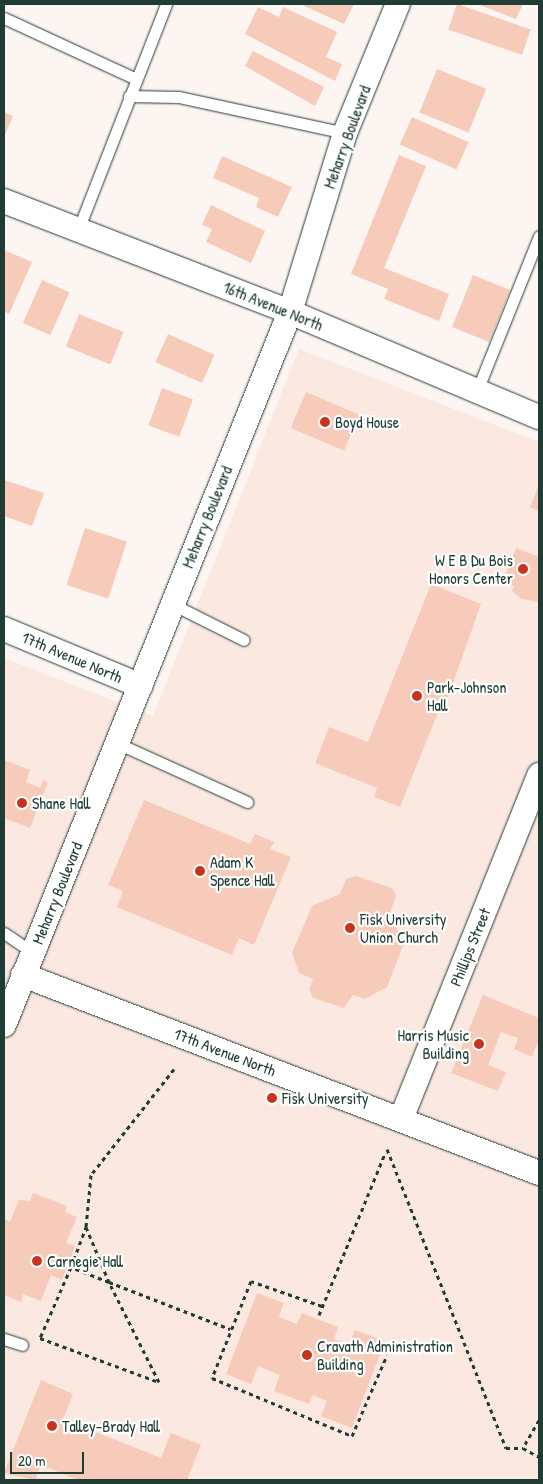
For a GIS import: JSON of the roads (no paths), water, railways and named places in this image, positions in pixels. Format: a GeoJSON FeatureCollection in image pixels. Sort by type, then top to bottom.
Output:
{"type":"FeatureCollection","features":[{"type":"Feature","properties":{"kind":"street","name":"Meharry Boulevard"},"geometry":{"type":"LineString","coordinates":[[4,1025],[14,988],[32,952],[118,743],[290,312],[345,133],[398,4]]}},
{"type":"Feature","properties":{"kind":"street","name":"16th Avenue North"},"geometry":{"type":"LineString","coordinates":[[4,202],[290,312],[476,393],[539,416]]}},
{"type":"Feature","properties":{"kind":"street","name":"17th Avenue North"},"geometry":{"type":"LineString","coordinates":[[4,629],[141,686]]}},
{"type":"Feature","properties":{"kind":"street","name":"Phillips Street"},"geometry":{"type":"LineString","coordinates":[[401,1120],[539,775]]}},
{"type":"Feature","properties":{"kind":"street","name":"17th Avenue North"},"geometry":{"type":"LineString","coordinates":[[14,988],[401,1120],[539,1173]]}},
{"type":"Feature","properties":{"kind":"lane"},"geometry":{"type":"LineString","coordinates":[[78,230],[166,4]]}},
{"type":"Feature","properties":{"kind":"lane"},"geometry":{"type":"LineString","coordinates":[[4,18],[136,79]]}},
{"type":"Feature","properties":{"kind":"lane"},"geometry":{"type":"LineString","coordinates":[[129,96],[179,97],[345,133]]}},
{"type":"Feature","properties":{"kind":"lane"},"geometry":{"type":"LineString","coordinates":[[476,393],[539,236]]}},
{"type":"Feature","properties":{"kind":"lane"},"geometry":{"type":"LineString","coordinates":[[172,604],[244,640]]}},
{"type":"Feature","properties":{"kind":"lane"},"geometry":{"type":"LineString","coordinates":[[118,743],[247,802]]}},
{"type":"Feature","properties":{"kind":"lane"},"geometry":{"type":"LineString","coordinates":[[4,933],[32,952]]}},
{"type":"Feature","properties":{"kind":"lane"},"geometry":{"type":"LineString","coordinates":[[4,1339],[22,1345]]}},
{"type":"Feature","properties":{"kind":"place","name":"Boyd House"},"geometry":{"type":"Point","coordinates":[325,422]}},
{"type":"Feature","properties":{"kind":"place","name":"W E B Du Bois Honors Center"},"geometry":{"type":"Point","coordinates":[523,569]}},
{"type":"Feature","properties":{"kind":"place","name":"Park-Johnson Hall"},"geometry":{"type":"Point","coordinates":[417,696]}},
{"type":"Feature","properties":{"kind":"place","name":"Shane Hall"},"geometry":{"type":"Point","coordinates":[22,803]}},
{"type":"Feature","properties":{"kind":"place","name":"Adam K Spence Hall"},"geometry":{"type":"Point","coordinates":[200,871]}},
{"type":"Feature","properties":{"kind":"place","name":"Fisk University Union Church"},"geometry":{"type":"Point","coordinates":[350,928]}},
{"type":"Feature","properties":{"kind":"place","name":"Harris Music Building"},"geometry":{"type":"Point","coordinates":[479,1044]}},
{"type":"Feature","properties":{"kind":"place","name":"Fisk University"},"geometry":{"type":"Point","coordinates":[272,1098]}},
{"type":"Feature","properties":{"kind":"place","name":"Carnegie Hall"},"geometry":{"type":"Point","coordinates":[37,1261]}},
{"type":"Feature","properties":{"kind":"place","name":"Cravath Administration Building"},"geometry":{"type":"Point","coordinates":[307,1355]}},
{"type":"Feature","properties":{"kind":"place","name":"Talley-Brady Hall"},"geometry":{"type":"Point","coordinates":[52,1426]}}]}
